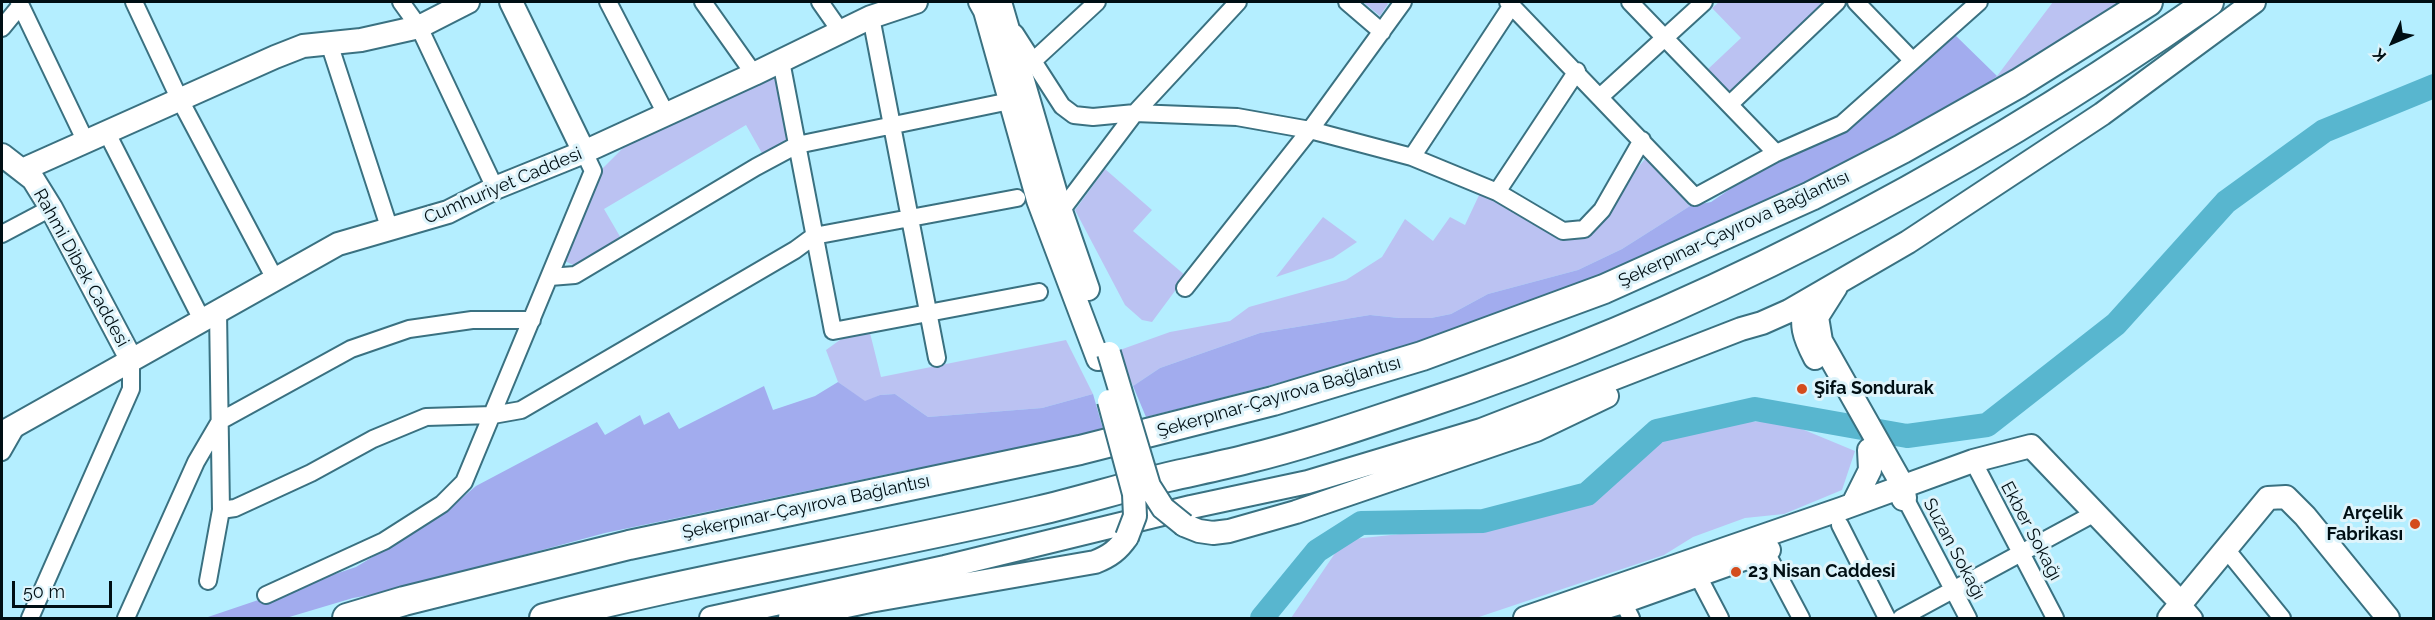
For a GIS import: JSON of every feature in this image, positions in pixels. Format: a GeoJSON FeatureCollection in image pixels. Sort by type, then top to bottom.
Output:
{"type":"FeatureCollection","features":[{"type":"Feature","properties":{"kind":"highway","name":"Şekerpınar-Çayırova Bağlantısı"},"geometry":{"type":"LineString","coordinates":[[347,618],[404,601],[629,545],[1101,445],[1273,401],[1422,356],[1604,289],[1811,196],[1902,149],[2019,83],[2148,2]]}},
{"type":"Feature","properties":{"kind":"highway"},"geometry":{"type":"LineString","coordinates":[[544,618],[804,558],[1037,511],[1168,477],[1249,459],[1356,427],[1520,371],[1736,279],[1869,213],[1981,151],[2145,47],[2209,2]]}},
{"type":"Feature","properties":{"kind":"street"},"geometry":{"type":"LineString","coordinates":[[401,2],[419,27],[495,188]]}},
{"type":"Feature","properties":{"kind":"street"},"geometry":{"type":"LineString","coordinates":[[266,595],[384,541],[442,504],[464,482],[493,415],[593,171],[511,2]]}},
{"type":"Feature","properties":{"kind":"street"},"geometry":{"type":"LineString","coordinates":[[608,2],[666,114]]}},
{"type":"Feature","properties":{"kind":"street"},"geometry":{"type":"LineString","coordinates":[[703,2],[754,74]]}},
{"type":"Feature","properties":{"kind":"street"},"geometry":{"type":"LineString","coordinates":[[820,2],[841,32]]}},
{"type":"Feature","properties":{"kind":"street"},"geometry":{"type":"LineString","coordinates":[[899,2],[870,17],[893,126],[936,358]]}},
{"type":"Feature","properties":{"kind":"street","name":"Cumhuriyet Caddesi"},"geometry":{"type":"LineString","coordinates":[[10,429],[338,244],[448,212],[495,188],[584,152],[754,74],[870,17],[916,2]]}},
{"type":"Feature","properties":{"kind":"street"},"geometry":{"type":"LineString","coordinates":[[980,2],[985,11],[1038,200],[1103,356],[1149,486],[1163,508],[1184,525],[1213,533],[1228,531],[1296,512],[1455,459],[1536,430],[1616,392],[1689,350]]}},
{"type":"Feature","properties":{"kind":"street"},"geometry":{"type":"LineString","coordinates":[[1032,62],[1096,2]]}},
{"type":"Feature","properties":{"kind":"street"},"geometry":{"type":"LineString","coordinates":[[1061,211],[1135,113],[1238,2]]}},
{"type":"Feature","properties":{"kind":"street"},"geometry":{"type":"LineString","coordinates":[[1347,2],[1382,32]]}},
{"type":"Feature","properties":{"kind":"street"},"geometry":{"type":"LineString","coordinates":[[1185,288],[1310,130],[1402,2]]}},
{"type":"Feature","properties":{"kind":"street"},"geometry":{"type":"LineString","coordinates":[[1630,2],[1776,153]]}},
{"type":"Feature","properties":{"kind":"street"},"geometry":{"type":"LineString","coordinates":[[1601,96],[1704,2]]}},
{"type":"Feature","properties":{"kind":"street"},"geometry":{"type":"LineString","coordinates":[[1730,104],[1837,2]]}},
{"type":"Feature","properties":{"kind":"street"},"geometry":{"type":"LineString","coordinates":[[1856,2],[1911,60]]}},
{"type":"Feature","properties":{"kind":"street"},"geometry":{"type":"LineString","coordinates":[[1412,157],[1510,3],[1695,197],[1776,153],[1842,124],[1911,60],[1979,2]]}},
{"type":"Feature","properties":{"kind":"street"},"geometry":{"type":"LineString","coordinates":[[1762,324],[1807,301],[1908,242],[2102,114],[2254,2]]}},
{"type":"Feature","properties":{"kind":"street"},"geometry":{"type":"LineString","coordinates":[[140,3],[179,98],[275,279]]}},
{"type":"Feature","properties":{"kind":"street"},"geometry":{"type":"LineString","coordinates":[[22,170],[107,133],[179,98],[303,46],[362,40],[419,27],[463,3]]}},
{"type":"Feature","properties":{"kind":"street"},"geometry":{"type":"LineString","coordinates":[[2,28],[20,4],[86,142]]}},
{"type":"Feature","properties":{"kind":"street"},"geometry":{"type":"LineString","coordinates":[[1002,7],[1032,62],[1062,106],[1074,115],[1093,117],[1135,113],[1237,117],[1310,130],[1412,157],[1497,192],[1563,231],[1584,229],[1602,210],[1642,140]]}},
{"type":"Feature","properties":{"kind":"street"},"geometry":{"type":"LineString","coordinates":[[790,618],[870,601],[1095,562],[1110,556],[1120,548],[1135,516],[1134,494],[1103,356],[1002,7]]}},
{"type":"Feature","properties":{"kind":"street"},"geometry":{"type":"LineString","coordinates":[[329,43],[390,230]]}},
{"type":"Feature","properties":{"kind":"street"},"geometry":{"type":"LineString","coordinates":[[781,61],[833,331],[1039,292]]}},
{"type":"Feature","properties":{"kind":"street"},"geometry":{"type":"LineString","coordinates":[[1497,192],[1577,71]]}},
{"type":"Feature","properties":{"kind":"street"},"geometry":{"type":"LineString","coordinates":[[550,277],[575,275],[797,145],[1010,101]]}},
{"type":"Feature","properties":{"kind":"street"},"geometry":{"type":"LineString","coordinates":[[107,133],[210,315],[220,421],[221,510],[207,581]]}},
{"type":"Feature","properties":{"kind":"street","name":"Rahmi Dibek Caddesi"},"geometry":{"type":"LineString","coordinates":[[2,155],[33,180],[51,208],[131,359]]}},
{"type":"Feature","properties":{"kind":"street"},"geometry":{"type":"LineString","coordinates":[[221,510],[235,508],[311,473],[373,439],[426,417],[493,415],[521,410],[795,250],[814,236],[1017,198]]}},
{"type":"Feature","properties":{"kind":"street"},"geometry":{"type":"LineString","coordinates":[[2,234],[51,208]]}},
{"type":"Feature","properties":{"kind":"street"},"geometry":{"type":"LineString","coordinates":[[1840,282],[1817,317],[1821,341],[1844,396]]}},
{"type":"Feature","properties":{"kind":"street"},"geometry":{"type":"LineString","coordinates":[[1807,301],[1801,324],[1804,339],[1844,396],[1900,491]]}},
{"type":"Feature","properties":{"kind":"street"},"geometry":{"type":"LineString","coordinates":[[126,618],[196,462],[220,421],[351,349],[409,329],[472,320],[532,320]]}},
{"type":"Feature","properties":{"kind":"street"},"geometry":{"type":"LineString","coordinates":[[711,618],[945,567],[1191,507],[1308,483],[1481,430],[1741,329],[1762,324],[1795,321],[1812,330],[1821,341]]}},
{"type":"Feature","properties":{"kind":"street"},"geometry":{"type":"LineString","coordinates":[[30,618],[130,389],[131,359]]}},
{"type":"Feature","properties":{"kind":"street"},"geometry":{"type":"LineString","coordinates":[[2,452],[10,429]]}},
{"type":"Feature","properties":{"kind":"street"},"geometry":{"type":"LineString","coordinates":[[1525,618],[1853,504],[1900,491],[1973,461],[2031,446],[2095,513],[2182,614],[2226,549],[2268,498],[2286,497],[2305,516],[2388,618]]}},
{"type":"Feature","properties":{"kind":"street"},"geometry":{"type":"LineString","coordinates":[[1853,504],[1870,470],[1874,447]]}},
{"type":"Feature","properties":{"kind":"street","name":"Ekber Sokağı"},"geometry":{"type":"LineString","coordinates":[[1973,461],[2055,618]]}},
{"type":"Feature","properties":{"kind":"street"},"geometry":{"type":"LineString","coordinates":[[1568,618],[1627,610],[1698,576],[1840,525],[1900,491]]}},
{"type":"Feature","properties":{"kind":"street","name":"Suzan Sokağı"},"geometry":{"type":"LineString","coordinates":[[1900,491],[1968,618]]}},
{"type":"Feature","properties":{"kind":"street"},"geometry":{"type":"LineString","coordinates":[[1900,618],[1953,592],[2095,513]]}},
{"type":"Feature","properties":{"kind":"street"},"geometry":{"type":"LineString","coordinates":[[1840,525],[1887,618]]}},
{"type":"Feature","properties":{"kind":"street"},"geometry":{"type":"LineString","coordinates":[[2226,549],[2282,618]]}},
{"type":"Feature","properties":{"kind":"street"},"geometry":{"type":"LineString","coordinates":[[1766,552],[1801,618]]}},
{"type":"Feature","properties":{"kind":"street"},"geometry":{"type":"LineString","coordinates":[[1698,576],[1720,618]]}},
{"type":"Feature","properties":{"kind":"shaded area"},"geometry":{"type":"Polygon","coordinates":[[[1363,2],[1386,2],[1388,4],[1380,16],[1363,2]]]}},
{"type":"Feature","properties":{"kind":"shaded area"},"geometry":{"type":"Polygon","coordinates":[[[1719,2],[1830,2],[1729,96],[1706,71],[1741,38],[1712,8],[1719,2]]]}},
{"type":"Feature","properties":{"kind":"shaded area"},"geometry":{"type":"Polygon","coordinates":[[[2053,2],[2120,2],[1980,90],[1997,76],[2053,2]]]}},
{"type":"Feature","properties":{"kind":"shaded area"},"geometry":{"type":"Polygon","coordinates":[[[1954,34],[1997,76],[1980,90],[1927,119],[1708,230],[1595,279],[1442,335],[1344,365],[1146,417],[1133,386],[1160,368],[1260,333],[1370,315],[1431,318],[1451,314],[1488,294],[1578,270],[1622,249],[1690,206],[1711,202],[1776,158],[1844,133],[1954,34]]]}},
{"type":"Feature","properties":{"kind":"shaded area"},"geometry":{"type":"Polygon","coordinates":[[[771,76],[778,80],[789,141],[763,155],[746,125],[604,209],[622,240],[577,267],[563,260],[603,168],[625,146],[771,76]]]}},
{"type":"Feature","properties":{"kind":"shaded area"},"geometry":{"type":"Polygon","coordinates":[[[1647,159],[1690,206],[1622,249],[1578,270],[1488,294],[1451,314],[1431,318],[1370,315],[1260,333],[1160,368],[1133,386],[1117,351],[1170,332],[1230,321],[1249,307],[1346,280],[1382,257],[1405,219],[1433,241],[1450,217],[1465,225],[1481,191],[1565,239],[1578,239],[1584,235],[1647,159]]]}},
{"type":"Feature","properties":{"kind":"shaded area"},"geometry":{"type":"Polygon","coordinates":[[[1105,169],[1152,210],[1133,231],[1186,276],[1152,322],[1142,320],[1125,305],[1075,210],[1105,169]]]}},
{"type":"Feature","properties":{"kind":"shaded area"},"geometry":{"type":"Polygon","coordinates":[[[1323,217],[1357,242],[1333,258],[1276,277],[1323,217]]]}},
{"type":"Feature","properties":{"kind":"shaded area"},"geometry":{"type":"Polygon","coordinates":[[[869,329],[881,377],[1066,340],[1093,394],[1042,408],[928,417],[895,394],[880,395],[865,402],[838,382],[826,350],[844,337],[869,329]]]}},
{"type":"Feature","properties":{"kind":"shaded area"},"geometry":{"type":"Polygon","coordinates":[[[838,382],[865,401],[880,395],[895,394],[928,417],[1042,408],[1093,394],[1103,429],[922,470],[917,468],[605,533],[387,592],[353,598],[286,618],[205,618],[356,567],[443,514],[476,486],[597,422],[605,435],[640,415],[644,425],[669,412],[679,429],[764,386],[773,410],[815,396],[838,382]]]}},
{"type":"Feature","properties":{"kind":"shaded area"},"geometry":{"type":"Polygon","coordinates":[[[1727,421],[1785,422],[1855,451],[1842,490],[1784,514],[1745,518],[1693,537],[1664,555],[1476,618],[1291,618],[1344,540],[1476,526],[1563,506],[1617,481],[1661,440],[1727,421]]]}},
{"type":"Feature","properties":{"kind":"waterway"},"geometry":{"type":"LineString","coordinates":[[1262,618],[1317,551],[1361,523],[1483,521],[1587,494],[1657,431],[1755,409],[1907,436],[1987,425],[2116,324],[2226,202],[2324,131],[2434,86]]}},
{"type":"Feature","properties":{"kind":"place","name":"Şifa Sondurak"},"geometry":{"type":"Point","coordinates":[1802,389]}},
{"type":"Feature","properties":{"kind":"place","name":"Arçelik Fabrikası"},"geometry":{"type":"Point","coordinates":[2415,524]}},
{"type":"Feature","properties":{"kind":"place","name":"23 Nisan Caddesi"},"geometry":{"type":"Point","coordinates":[1736,572]}}]}
